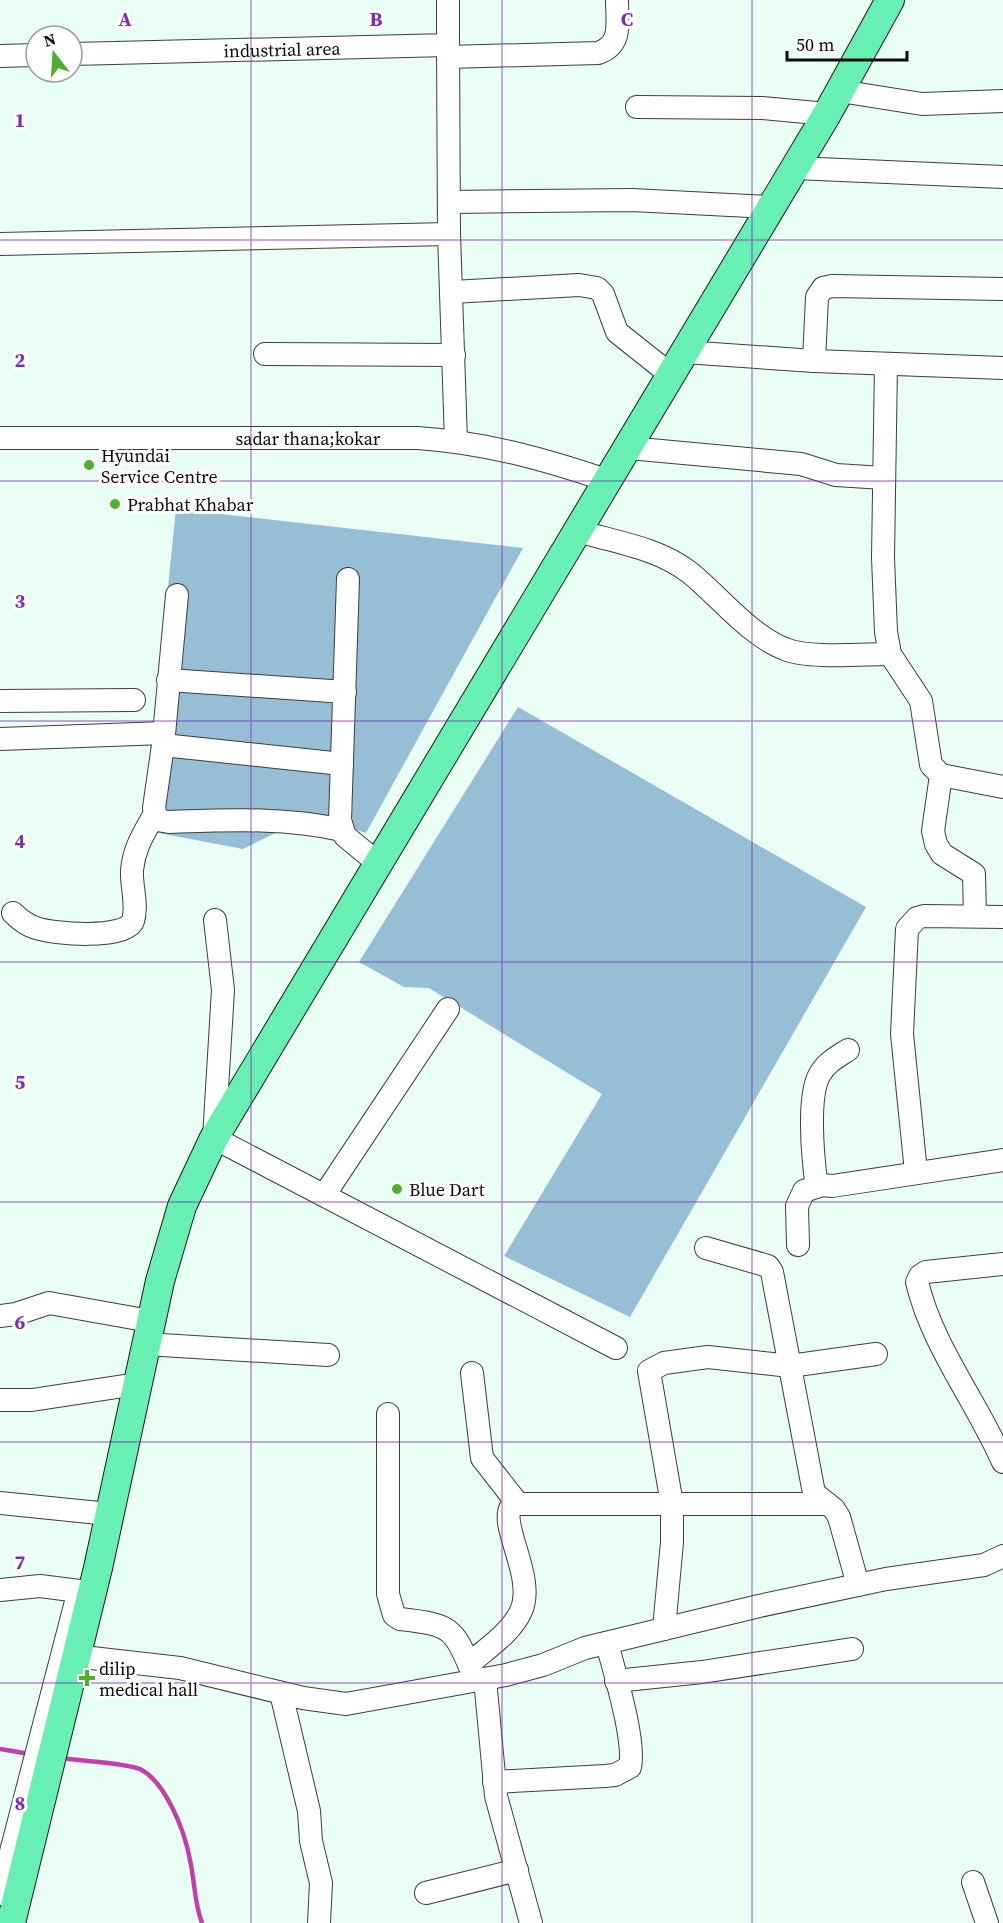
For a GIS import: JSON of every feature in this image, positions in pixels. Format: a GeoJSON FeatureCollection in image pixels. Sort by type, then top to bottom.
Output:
{"type":"FeatureCollection","features":[{"type":"Feature","properties":{"kind":"main road"},"geometry":{"type":"LineString","coordinates":[[11,1923],[115,1463],[129,1424],[147,1333],[182,1206],[214,1137],[629,448],[677,363],[833,103],[890,0]]}},
{"type":"Feature","properties":{"kind":"main road"},"geometry":{"type":"LineString","coordinates":[[1,1923],[48,1756]]}},
{"type":"Feature","properties":{"kind":"street"},"geometry":{"type":"LineString","coordinates":[[448,0],[449,234],[456,441]]}},
{"type":"Feature","properties":{"kind":"street","name":"industrial area"},"geometry":{"type":"LineString","coordinates":[[84,54],[448,51],[598,53],[606,51],[614,44],[617,36],[617,0]]}},
{"type":"Feature","properties":{"kind":"street"},"geometry":{"type":"LineString","coordinates":[[0,56],[24,55]]}},
{"type":"Feature","properties":{"kind":"street"},"geometry":{"type":"LineString","coordinates":[[637,107],[762,108],[833,103],[922,104],[1003,101]]}},
{"type":"Feature","properties":{"kind":"street"},"geometry":{"type":"LineString","coordinates":[[795,168],[1003,177]]}},
{"type":"Feature","properties":{"kind":"street"},"geometry":{"type":"LineString","coordinates":[[449,202],[632,200],[770,207]]}},
{"type":"Feature","properties":{"kind":"street"},"geometry":{"type":"LineString","coordinates":[[0,244],[449,234]]}},
{"type":"Feature","properties":{"kind":"street"},"geometry":{"type":"LineString","coordinates":[[452,292],[579,285],[597,288],[603,294],[617,332],[677,363],[814,361],[1003,368]]}},
{"type":"Feature","properties":{"kind":"street"},"geometry":{"type":"LineString","coordinates":[[814,361],[817,297],[823,288],[832,285],[1003,290]]}},
{"type":"Feature","properties":{"kind":"street"},"geometry":{"type":"LineString","coordinates":[[265,354],[454,355]]}},
{"type":"Feature","properties":{"kind":"street"},"geometry":{"type":"LineString","coordinates":[[886,364],[883,569],[886,632],[890,654],[921,701],[927,753],[931,765],[941,775],[1003,787]]}},
{"type":"Feature","properties":{"kind":"street","name":"sadar thana;kokar"},"geometry":{"type":"LineString","coordinates":[[0,438],[395,438],[456,441],[539,457],[609,481]]}},
{"type":"Feature","properties":{"kind":"street"},"geometry":{"type":"LineString","coordinates":[[629,448],[790,462],[836,475],[884,478]]}},
{"type":"Feature","properties":{"kind":"street"},"geometry":{"type":"LineString","coordinates":[[578,531],[674,562],[765,638],[785,650],[805,653],[890,654]]}},
{"type":"Feature","properties":{"kind":"street"},"geometry":{"type":"LineString","coordinates":[[348,579],[342,830],[355,847],[379,864]]}},
{"type":"Feature","properties":{"kind":"street"},"geometry":{"type":"LineString","coordinates":[[13,913],[34,928],[66,934],[116,932],[127,928],[132,922],[134,911],[132,871],[135,852],[154,815],[177,595]]}},
{"type":"Feature","properties":{"kind":"street"},"geometry":{"type":"LineString","coordinates":[[168,680],[345,692]]}},
{"type":"Feature","properties":{"kind":"street"},"geometry":{"type":"LineString","coordinates":[[0,701],[134,700]]}},
{"type":"Feature","properties":{"kind":"street"},"geometry":{"type":"LineString","coordinates":[[0,739],[163,739],[342,764]]}},
{"type":"Feature","properties":{"kind":"street"},"geometry":{"type":"LineString","coordinates":[[941,775],[933,831],[942,854],[974,874],[975,916]]}},
{"type":"Feature","properties":{"kind":"street"},"geometry":{"type":"LineString","coordinates":[[154,815],[162,822],[269,819],[312,823],[342,830]]}},
{"type":"Feature","properties":{"kind":"street"},"geometry":{"type":"LineString","coordinates":[[916,1172],[902,1034],[907,929],[917,918],[924,916],[1003,917]]}},
{"type":"Feature","properties":{"kind":"street"},"geometry":{"type":"LineString","coordinates":[[215,920],[223,990],[214,1137],[616,1348]]}},
{"type":"Feature","properties":{"kind":"street"},"geometry":{"type":"LineString","coordinates":[[325,1194],[448,1009]]}},
{"type":"Feature","properties":{"kind":"street"},"geometry":{"type":"LineString","coordinates":[[822,1185],[816,1181],[814,1169],[814,1092],[818,1076],[826,1064],[848,1050]]}},
{"type":"Feature","properties":{"kind":"street"},"geometry":{"type":"LineString","coordinates":[[798,1245],[797,1206],[804,1191],[822,1185],[832,1186],[1003,1160]]}},
{"type":"Feature","properties":{"kind":"street"},"geometry":{"type":"LineString","coordinates":[[706,1248],[768,1266],[775,1282],[812,1486],[814,1493],[839,1517],[858,1585]]}},
{"type":"Feature","properties":{"kind":"street"},"geometry":{"type":"LineString","coordinates":[[1003,1264],[926,1272],[917,1282],[945,1351],[987,1426],[1003,1462]]}},
{"type":"Feature","properties":{"kind":"street"},"geometry":{"type":"LineString","coordinates":[[0,1316],[16,1314],[48,1303],[147,1333],[328,1354]]}},
{"type":"Feature","properties":{"kind":"street"},"geometry":{"type":"LineString","coordinates":[[664,1629],[672,1542],[672,1504],[649,1371],[664,1363],[708,1357],[790,1366],[876,1354]]}},
{"type":"Feature","properties":{"kind":"street"},"geometry":{"type":"LineString","coordinates":[[472,1373],[482,1458],[518,1504]]}},
{"type":"Feature","properties":{"kind":"street"},"geometry":{"type":"LineString","coordinates":[[0,1400],[32,1400],[136,1384]]}},
{"type":"Feature","properties":{"kind":"street"},"geometry":{"type":"LineString","coordinates":[[388,1414],[388,1594],[390,1607],[400,1619],[435,1623],[454,1634],[477,1674],[494,1782],[531,1923]]}},
{"type":"Feature","properties":{"kind":"street"},"geometry":{"type":"LineString","coordinates":[[18,1923],[79,1591],[115,1443],[129,1424]]}},
{"type":"Feature","properties":{"kind":"street"},"geometry":{"type":"LineString","coordinates":[[0,1894],[6,1846],[48,1756],[83,1657],[130,1447],[129,1424]]}},
{"type":"Feature","properties":{"kind":"street"},"geometry":{"type":"LineString","coordinates":[[0,1503],[99,1513]]}},
{"type":"Feature","properties":{"kind":"street"},"geometry":{"type":"LineString","coordinates":[[477,1674],[524,1603],[523,1567],[507,1517],[511,1507],[518,1504],[827,1504]]}},
{"type":"Feature","properties":{"kind":"street"},"geometry":{"type":"LineString","coordinates":[[83,1657],[180,1668],[221,1676],[329,1704],[346,1704],[477,1674],[543,1665],[566,1655],[664,1629],[858,1585],[984,1565],[1003,1556]]}},
{"type":"Feature","properties":{"kind":"street"},"geometry":{"type":"LineString","coordinates":[[0,1590],[40,1586],[79,1591]]}},
{"type":"Feature","properties":{"kind":"street"},"geometry":{"type":"LineString","coordinates":[[494,1782],[605,1776],[626,1770],[632,1759],[608,1643]]}},
{"type":"Feature","properties":{"kind":"street"},"geometry":{"type":"LineString","coordinates":[[616,1681],[702,1672],[852,1649]]}},
{"type":"Feature","properties":{"kind":"street"},"geometry":{"type":"LineString","coordinates":[[281,1693],[309,1811],[311,1841],[321,1883],[319,1923]]}},
{"type":"Feature","properties":{"kind":"street"},"geometry":{"type":"LineString","coordinates":[[426,1893],[517,1870]]}},
{"type":"Feature","properties":{"kind":"street"},"geometry":{"type":"LineString","coordinates":[[974,1882],[983,1922]]}},
{"type":"Feature","properties":{"kind":"shaded area"},"geometry":{"type":"Polygon","coordinates":[[[176,509],[523,548],[366,833],[310,816],[243,849],[143,830],[176,509]]]}},
{"type":"Feature","properties":{"kind":"shaded area"},"geometry":{"type":"Polygon","coordinates":[[[518,707],[866,907],[630,1317],[504,1256],[602,1094],[429,988],[404,987],[359,962],[518,707]]]}},
{"type":"Feature","properties":{"kind":"waterway"},"geometry":{"type":"LineString","coordinates":[[0,1749],[30,1754]]}},
{"type":"Feature","properties":{"kind":"waterway"},"geometry":{"type":"LineString","coordinates":[[62,1758],[134,1767],[149,1775],[158,1785],[173,1809],[184,1836],[202,1923]]}},
{"type":"Feature","properties":{"kind":"place","name":"Hyundai Service Centre"},"geometry":{"type":"Point","coordinates":[89,465]}},
{"type":"Feature","properties":{"kind":"place","name":"Prabhat Khabar"},"geometry":{"type":"Point","coordinates":[115,504]}},
{"type":"Feature","properties":{"kind":"place","name":"Blue Dart"},"geometry":{"type":"Point","coordinates":[397,1189]}},
{"type":"Feature","properties":{"kind":"place","name":"dilip medical hall"},"geometry":{"type":"Point","coordinates":[87,1678]}}]}
